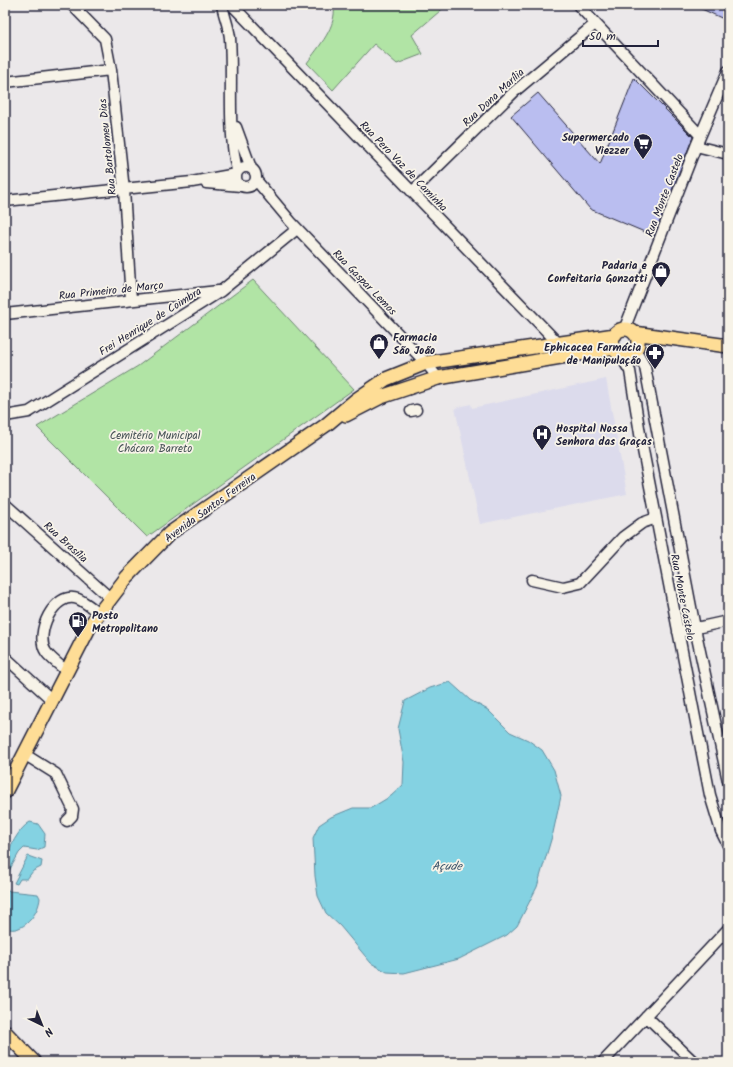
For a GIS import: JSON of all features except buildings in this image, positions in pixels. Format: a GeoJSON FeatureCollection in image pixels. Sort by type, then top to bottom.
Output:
{"type":"FeatureCollection","features":[{"type":"Feature","properties":{"kind":"main road","name":"Avenida Santos Ferreira"},"geometry":{"type":"LineString","coordinates":[[5,792],[91,624],[126,577],[170,533],[326,425],[357,399],[386,379],[426,363],[558,343],[692,341],[728,346]]}},
{"type":"Feature","properties":{"kind":"main road","name":"Avenida Santos Ferreira"},"geometry":{"type":"LineString","coordinates":[[326,425],[381,397],[438,378],[626,342]]}},
{"type":"Feature","properties":{"kind":"main road"},"geometry":{"type":"LineString","coordinates":[[5,1032],[34,1062]]}},
{"type":"Feature","properties":{"kind":"street","name":"Rua Bartolomeu Dias"},"geometry":{"type":"LineString","coordinates":[[72,5],[104,39],[111,70],[124,190],[131,300]]}},
{"type":"Feature","properties":{"kind":"street"},"geometry":{"type":"LineString","coordinates":[[222,5],[230,37],[231,113],[236,181],[249,184]]}},
{"type":"Feature","properties":{"kind":"street","name":"Rua Pero Vaz de Caminha"},"geometry":{"type":"LineString","coordinates":[[232,5],[558,343]]}},
{"type":"Feature","properties":{"kind":"street"},"geometry":{"type":"LineString","coordinates":[[578,5],[700,135]]}},
{"type":"Feature","properties":{"kind":"street","name":"Rua Dona Marília"},"geometry":{"type":"LineString","coordinates":[[412,192],[514,92],[595,24]]}},
{"type":"Feature","properties":{"kind":"street"},"geometry":{"type":"LineString","coordinates":[[5,82],[111,70]]}},
{"type":"Feature","properties":{"kind":"street","name":"Rua Monte Castelo"},"geometry":{"type":"LineString","coordinates":[[728,71],[700,135],[626,342],[656,518],[710,795],[721,831],[728,845]]}},
{"type":"Feature","properties":{"kind":"street"},"geometry":{"type":"LineString","coordinates":[[231,113],[251,168],[255,173],[249,184]]}},
{"type":"Feature","properties":{"kind":"street"},"geometry":{"type":"LineString","coordinates":[[696,146],[728,154]]}},
{"type":"Feature","properties":{"kind":"street"},"geometry":{"type":"LineString","coordinates":[[5,201],[192,182],[236,172],[245,166],[251,168]]}},
{"type":"Feature","properties":{"kind":"street"},"geometry":{"type":"LineString","coordinates":[[192,182],[249,184]]}},
{"type":"Feature","properties":{"kind":"street","name":"Rua Gaspar Lemos"},"geometry":{"type":"LineString","coordinates":[[249,184],[294,225],[426,363],[438,378]]}},
{"type":"Feature","properties":{"kind":"street","name":"Frei Henrique de Coimbra"},"geometry":{"type":"LineString","coordinates":[[5,416],[29,412],[221,291],[294,225]]}},
{"type":"Feature","properties":{"kind":"street","name":"Rua Primeiro de Março"},"geometry":{"type":"LineString","coordinates":[[5,314],[221,291]]}},
{"type":"Feature","properties":{"kind":"street","name":"Rua Monte Castelo"},"geometry":{"type":"LineString","coordinates":[[626,342],[645,367],[695,628],[728,781]]}},
{"type":"Feature","properties":{"kind":"street","name":"Rua Brasília"},"geometry":{"type":"LineString","coordinates":[[5,504],[110,598]]}},
{"type":"Feature","properties":{"kind":"street"},"geometry":{"type":"LineString","coordinates":[[532,580],[563,587],[580,583],[623,537],[642,523],[656,518]]}},
{"type":"Feature","properties":{"kind":"street"},"geometry":{"type":"LineString","coordinates":[[66,671],[46,652],[42,642],[43,628],[54,606],[67,599],[77,599],[99,613]]}},
{"type":"Feature","properties":{"kind":"street"},"geometry":{"type":"LineString","coordinates":[[678,632],[728,621]]}},
{"type":"Feature","properties":{"kind":"street"},"geometry":{"type":"LineString","coordinates":[[5,657],[52,700]]}},
{"type":"Feature","properties":{"kind":"street"},"geometry":{"type":"LineString","coordinates":[[24,754],[56,774],[73,810],[72,816],[67,821]]}},
{"type":"Feature","properties":{"kind":"street"},"geometry":{"type":"LineString","coordinates":[[603,1062],[728,929]]}},
{"type":"Feature","properties":{"kind":"street"},"geometry":{"type":"LineString","coordinates":[[646,1016],[694,1062]]}},
{"type":"Feature","properties":{"kind":"shaded area","name":"Hospital Nossa Senhora das Graças"},"geometry":{"type":"Polygon","coordinates":[[[606,379],[627,494],[480,524],[455,408],[471,404],[472,408],[606,379]]]}},
{"type":"Feature","properties":{"kind":"green space"},"geometry":{"type":"Polygon","coordinates":[[[334,5],[447,5],[412,35],[423,54],[397,64],[374,44],[333,90],[307,63],[322,43],[330,29],[333,21],[334,5]]]}},
{"type":"Feature","properties":{"kind":"green space","name":"Cemitério Municipal Chácara Barreto"},"geometry":{"type":"Polygon","coordinates":[[[253,280],[354,389],[147,537],[37,427],[138,366],[253,280]]]}},
{"type":"Feature","properties":{"kind":"water","name":"Açude"},"geometry":{"type":"Polygon","coordinates":[[[450,682],[470,700],[488,710],[510,732],[528,740],[542,750],[554,770],[561,796],[553,833],[537,887],[517,926],[507,935],[459,959],[404,973],[387,972],[371,963],[340,926],[326,913],[318,896],[315,876],[313,838],[319,825],[331,817],[353,808],[371,808],[391,796],[403,785],[404,762],[398,729],[405,701],[430,688],[450,682]]]}},
{"type":"Feature","properties":{"kind":"water"},"geometry":{"type":"Polygon","coordinates":[[[30,822],[38,824],[45,834],[44,847],[37,850],[24,848],[19,853],[5,878],[6,857],[14,839],[30,822]]]}},
{"type":"Feature","properties":{"kind":"water"},"geometry":{"type":"Polygon","coordinates":[[[28,856],[42,861],[41,867],[33,871],[27,879],[20,879],[17,884],[14,883],[28,856]]]}},
{"type":"Feature","properties":{"kind":"water"},"geometry":{"type":"Polygon","coordinates":[[[5,886],[9,891],[38,894],[40,898],[37,910],[24,926],[12,929],[5,928],[5,886]]]}},
{"type":"Feature","properties":{"kind":"place","name":"Supermercado Viezzer"},"geometry":{"type":"Point","coordinates":[643,160]}},
{"type":"Feature","properties":{"kind":"place","name":"Padaria e Confeitaria Gonzatti"},"geometry":{"type":"Point","coordinates":[661,288]}},
{"type":"Feature","properties":{"kind":"place","name":"Farmacia São João"},"geometry":{"type":"Point","coordinates":[379,360]}},
{"type":"Feature","properties":{"kind":"place","name":"Ephicacea Farmácia de Manipulação"},"geometry":{"type":"Point","coordinates":[655,370]}},
{"type":"Feature","properties":{"kind":"place","name":"Hospital Nossa Senhora das Graças"},"geometry":{"type":"Point","coordinates":[542,451]}},
{"type":"Feature","properties":{"kind":"place","name":"Posto Metropolitano"},"geometry":{"type":"Point","coordinates":[78,638]}}]}
